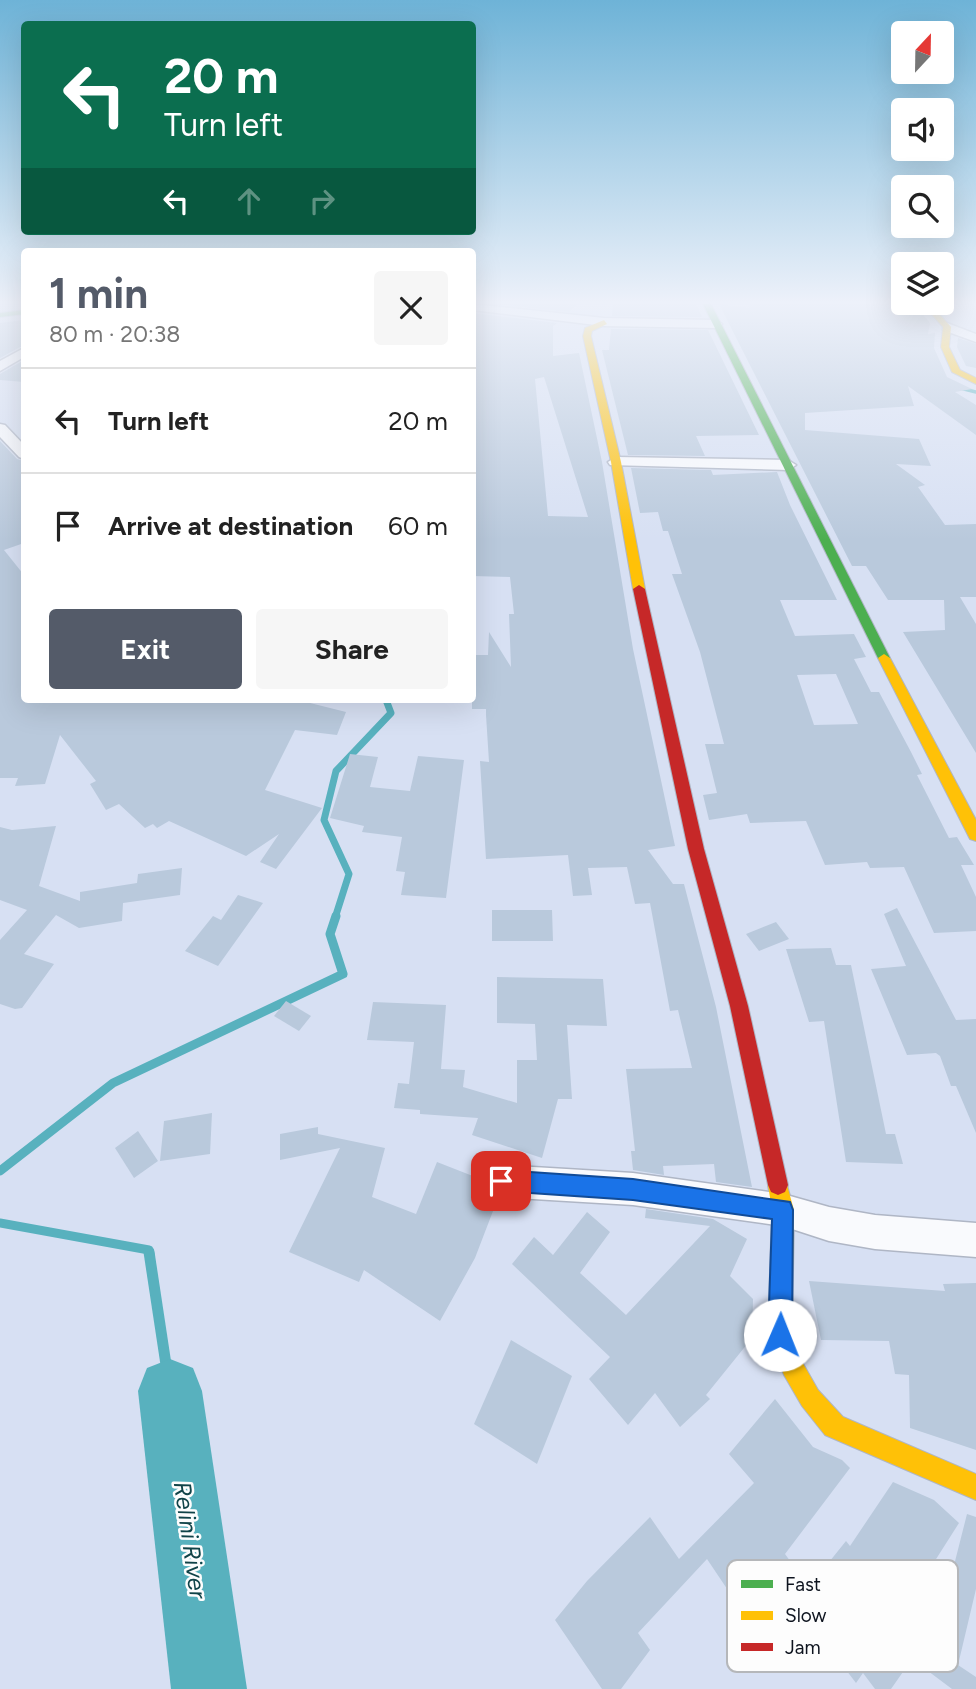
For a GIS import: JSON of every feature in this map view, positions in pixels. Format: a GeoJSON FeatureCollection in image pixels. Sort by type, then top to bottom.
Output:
{"type":"FeatureCollection","features":[{"type":"Feature","properties":{"kind":"street"},"geometry":{"type":"LineString","coordinates":[[598,383],[616,463],[650,648],[696,849],[739,1006],[783,1210],[780,1335],[792,1367],[810,1398],[834,1426],[976,1487]]}},
{"type":"Feature","properties":{"kind":"street"},"geometry":{"type":"LineString","coordinates":[[746,383],[789,465],[810,515],[976,835]]}},
{"type":"Feature","properties":{"kind":"street"},"geometry":{"type":"LineString","coordinates":[[0,428],[21,449]]}},
{"type":"Feature","properties":{"kind":"street"},"geometry":{"type":"LineString","coordinates":[[616,463],[789,465]]}},
{"type":"Feature","properties":{"kind":"street"},"geometry":{"type":"LineString","coordinates":[[501,1181],[633,1189],[783,1210],[829,1224],[875,1233],[976,1240]]}},
{"type":"Feature","properties":{"kind":"building"},"geometry":{"type":"Polygon","coordinates":[[[476,383],[535,383],[548,516],[588,517],[546,383],[585,383],[602,462],[633,649],[675,846],[648,850],[673,884],[684,884],[716,1007],[752,1187],[716,1182],[714,1164],[663,1166],[664,1175],[633,1170],[631,1151],[635,1151],[626,1069],[692,1068],[678,1010],[670,1011],[650,903],[635,904],[627,867],[588,868],[592,895],[573,896],[568,855],[486,859],[480,761],[489,762],[486,709],[472,709],[472,703],[476,703],[476,655],[488,655],[489,632],[511,667],[509,614],[514,614],[510,577],[476,576],[476,383]]]}},
{"type":"Feature","properties":{"kind":"building"},"geometry":{"type":"Polygon","coordinates":[[[610,383],[734,383],[759,435],[696,436],[705,456],[628,455],[610,383]]]}},
{"type":"Feature","properties":{"kind":"building"},"geometry":{"type":"Polygon","coordinates":[[[759,383],[959,383],[972,389],[955,392],[976,405],[976,435],[908,386],[914,406],[805,413],[805,430],[919,439],[931,466],[896,464],[925,485],[918,487],[945,525],[976,524],[976,597],[960,597],[976,624],[976,753],[903,632],[945,630],[944,600],[888,600],[866,566],[852,566],[759,383]]]}},
{"type":"Feature","properties":{"kind":"building"},"geometry":{"type":"Polygon","coordinates":[[[0,441],[21,460],[21,544],[4,550],[21,571],[21,703],[310,703],[346,712],[337,735],[295,730],[265,790],[322,808],[276,869],[260,862],[279,834],[246,856],[169,821],[157,828],[153,824],[145,828],[119,804],[106,810],[90,784],[96,781],[60,735],[45,784],[15,786],[18,778],[0,778],[0,441]]]}},
{"type":"Feature","properties":{"kind":"building"},"geometry":{"type":"Polygon","coordinates":[[[631,468],[711,470],[713,475],[777,472],[790,505],[837,600],[780,600],[795,636],[854,634],[866,657],[854,659],[871,692],[879,692],[922,774],[917,775],[949,838],[957,837],[974,865],[961,865],[976,897],[976,931],[934,933],[904,867],[870,868],[867,862],[825,865],[806,821],[750,823],[747,814],[709,820],[703,795],[717,793],[705,744],[724,744],[700,652],[672,574],[682,574],[668,531],[663,531],[658,512],[640,513],[631,468]],[[836,674],[797,675],[814,725],[858,724],[836,674]]]}},
{"type":"Feature","properties":{"kind":"building"},"geometry":{"type":"Polygon","coordinates":[[[350,754],[378,757],[370,787],[410,791],[418,756],[464,760],[446,898],[401,895],[405,872],[396,871],[402,837],[362,832],[364,826],[330,818],[350,754]]]}},
{"type":"Feature","properties":{"kind":"building"},"geometry":{"type":"Polygon","coordinates":[[[56,826],[39,886],[80,901],[80,892],[137,883],[138,874],[182,868],[180,895],[123,903],[122,921],[79,928],[56,915],[24,954],[54,964],[22,1008],[15,1009],[0,1004],[0,940],[27,910],[0,900],[0,827],[12,830],[56,826]]]}},
{"type":"Feature","properties":{"kind":"building"},"geometry":{"type":"Polygon","coordinates":[[[238,895],[263,903],[218,966],[185,951],[213,916],[221,920],[238,895]]]}},
{"type":"Feature","properties":{"kind":"building"},"geometry":{"type":"Polygon","coordinates":[[[897,908],[956,1020],[976,1019],[976,1133],[956,1086],[951,1086],[940,1056],[936,1053],[907,1055],[871,969],[906,966],[884,914],[897,908]]]}},
{"type":"Feature","properties":{"kind":"building"},"geometry":{"type":"Polygon","coordinates":[[[492,910],[552,910],[553,941],[492,941],[492,910]]]}},
{"type":"Feature","properties":{"kind":"building"},"geometry":{"type":"Polygon","coordinates":[[[776,922],[789,939],[759,951],[746,934],[776,922]]]}},
{"type":"Feature","properties":{"kind":"building"},"geometry":{"type":"Polygon","coordinates":[[[831,948],[836,965],[851,965],[886,1134],[895,1134],[903,1164],[846,1162],[824,1021],[809,1022],[786,949],[831,948]]]}},
{"type":"Feature","properties":{"kind":"building"},"geometry":{"type":"Polygon","coordinates":[[[497,977],[603,979],[607,1026],[567,1025],[572,1099],[558,1099],[542,1158],[472,1135],[478,1118],[420,1114],[420,1110],[394,1108],[398,1083],[409,1084],[414,1042],[367,1040],[373,1002],[446,1005],[441,1069],[465,1070],[463,1087],[517,1103],[517,1060],[537,1060],[535,1024],[497,1023],[497,977]]]}},
{"type":"Feature","properties":{"kind":"building"},"geometry":{"type":"Polygon","coordinates":[[[286,1001],[311,1016],[299,1031],[274,1016],[286,1001]]]}},
{"type":"Feature","properties":{"kind":"building"},"geometry":{"type":"Polygon","coordinates":[[[212,1113],[210,1154],[160,1161],[164,1121],[212,1113]]]}},
{"type":"Feature","properties":{"kind":"building"},"geometry":{"type":"Polygon","coordinates":[[[318,1127],[318,1134],[385,1148],[372,1197],[416,1214],[437,1162],[483,1180],[488,1193],[498,1198],[475,1258],[440,1321],[364,1270],[359,1282],[289,1252],[340,1148],[280,1160],[280,1134],[318,1127]]]}},
{"type":"Feature","properties":{"kind":"building"},"geometry":{"type":"Polygon","coordinates":[[[138,1131],[158,1161],[134,1178],[115,1148],[138,1131]]]}},
{"type":"Feature","properties":{"kind":"building"},"geometry":{"type":"Polygon","coordinates":[[[646,1209],[713,1219],[747,1239],[730,1276],[753,1299],[752,1338],[706,1395],[710,1399],[680,1427],[655,1393],[628,1425],[589,1379],[610,1357],[512,1264],[534,1237],[553,1255],[587,1212],[610,1232],[580,1273],[626,1315],[710,1226],[645,1218],[646,1209]]]}},
{"type":"Feature","properties":{"kind":"building"},"geometry":{"type":"Polygon","coordinates":[[[809,1281],[945,1291],[943,1284],[976,1283],[976,1450],[910,1428],[909,1375],[895,1374],[889,1341],[821,1340],[809,1281]]]}},
{"type":"Feature","properties":{"kind":"building"},"geometry":{"type":"Polygon","coordinates":[[[511,1340],[572,1376],[537,1464],[474,1424],[511,1340]]]}},
{"type":"Feature","properties":{"kind":"building"},"geometry":{"type":"Polygon","coordinates":[[[775,1399],[813,1447],[842,1460],[850,1468],[785,1554],[789,1560],[727,1560],[727,1589],[707,1559],[638,1633],[650,1650],[621,1689],[602,1689],[555,1620],[587,1581],[650,1517],[679,1559],[754,1483],[729,1454],[775,1399]]]}},
{"type":"Feature","properties":{"kind":"building"},"geometry":{"type":"Polygon","coordinates":[[[893,1482],[934,1500],[959,1523],[935,1560],[831,1560],[846,1541],[850,1546],[893,1482]]]}},
{"type":"Feature","properties":{"kind":"building"},"geometry":{"type":"Polygon","coordinates":[[[967,1514],[976,1517],[976,1589],[958,1665],[958,1560],[955,1560],[967,1514]]]}},
{"type":"Feature","properties":{"kind":"building"},"geometry":{"type":"Polygon","coordinates":[[[958,1665],[976,1677],[976,1689],[952,1689],[929,1672],[958,1672],[958,1665]]]}},
{"type":"Feature","properties":{"kind":"building"},"geometry":{"type":"Polygon","coordinates":[[[848,1672],[903,1672],[891,1689],[875,1689],[863,1673],[856,1683],[848,1672]]]}},
{"type":"Feature","properties":{"kind":"waterway"},"geometry":{"type":"LineString","coordinates":[[960,388],[976,392]]}},
{"type":"Feature","properties":{"kind":"waterway"},"geometry":{"type":"LineString","coordinates":[[335,918],[349,874],[324,820],[336,771],[391,713],[387,703]]}},
{"type":"Feature","properties":{"kind":"waterway"},"geometry":{"type":"LineString","coordinates":[[0,1171],[113,1083],[343,974],[330,934],[336,916]]}},
{"type":"Feature","properties":{"kind":"waterway"},"geometry":{"type":"LineString","coordinates":[[0,1223],[149,1250],[150,1254]]}},
{"type":"Feature","properties":{"kind":"waterway"},"geometry":{"type":"LineString","coordinates":[[149,1252],[170,1391]]}},
{"type":"Feature","properties":{"kind":"waterway","name":"Relini River"},"geometry":{"type":"LineString","coordinates":[[170,1391],[209,1689]]}},
{"type":"Feature","properties":{"kind":"traffic: fast"},"geometry":{"type":"LineString","coordinates":[[746,383],[884,658]]}},
{"type":"Feature","properties":{"kind":"traffic: slow"},"geometry":{"type":"LineString","coordinates":[[598,383],[616,462],[639,589]]}},
{"type":"Feature","properties":{"kind":"traffic: slow"},"geometry":{"type":"LineString","coordinates":[[884,658],[976,835]]}},
{"type":"Feature","properties":{"kind":"traffic: slow"},"geometry":{"type":"LineString","coordinates":[[778,1185],[783,1210],[780,1335],[792,1367],[810,1398],[834,1426],[976,1487]]}},
{"type":"Feature","properties":{"kind":"traffic: jam"},"geometry":{"type":"LineString","coordinates":[[639,589],[696,849],[739,1006],[778,1185]]}},
{"type":"Feature","properties":{"kind":"route"},"geometry":{"type":"LineString","coordinates":[[501,1181],[633,1189],[783,1210],[780,1335]]}}]}
